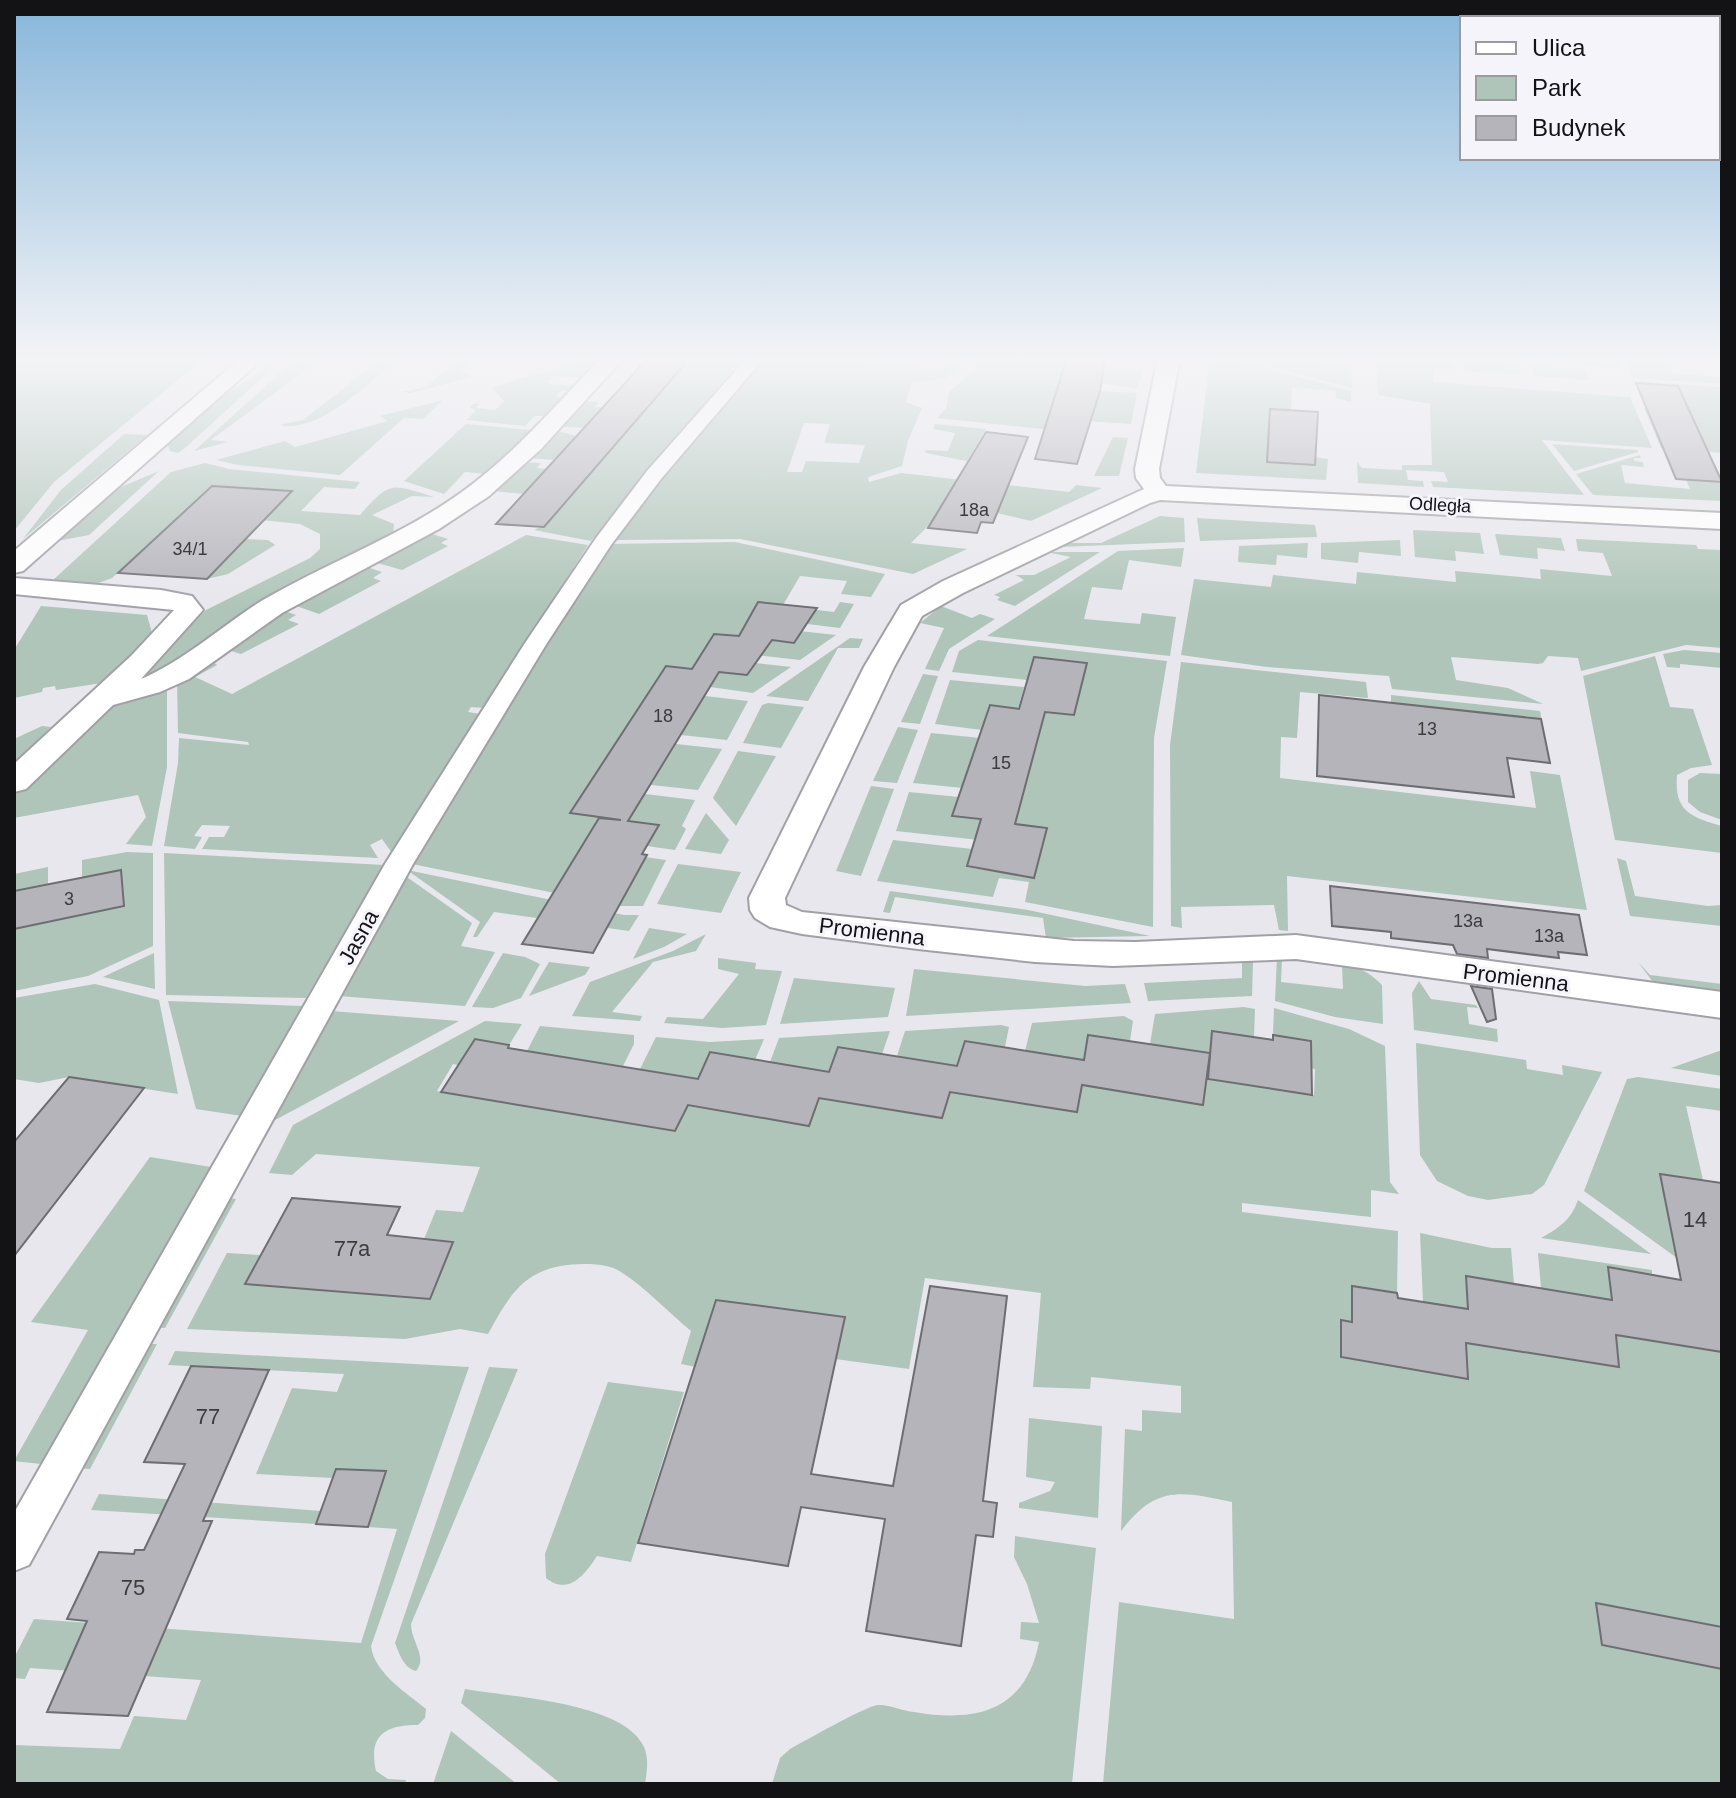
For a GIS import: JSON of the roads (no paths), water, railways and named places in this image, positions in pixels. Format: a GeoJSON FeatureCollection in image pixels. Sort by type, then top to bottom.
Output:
{"type":"FeatureCollection","features":[{"type":"Feature","properties":{"kind":"street"},"geometry":{"type":"LineString","coordinates":[[14,565],[156,442]]}},
{"type":"Feature","properties":{"kind":"street"},"geometry":{"type":"LineString","coordinates":[[103,698],[132,692],[173,675],[216,650],[275,605],[393,546],[447,514],[480,491],[532,442]]}},
{"type":"Feature","properties":{"kind":"street","name":"Jasna"},"geometry":{"type":"LineString","coordinates":[[14,1552],[421,827],[603,542],[683,442]]}},
{"type":"Feature","properties":{"kind":"street"},"geometry":{"type":"LineString","coordinates":[[1152,442],[1148,478],[1159,493]]}},
{"type":"Feature","properties":{"kind":"street","name":"Odległa"},"geometry":{"type":"LineString","coordinates":[[1159,493],[1722,521]]}},
{"type":"Feature","properties":{"kind":"street","name":"Promienna"},"geometry":{"type":"LineString","coordinates":[[1159,493],[1141,498],[967,580],[911,611],[879,667],[783,864],[767,898],[768,910],[783,919],[802,923],[1070,953],[1117,954],[1225,946],[1296,947],[1722,1005]]}},
{"type":"Feature","properties":{"kind":"street"},"geometry":{"type":"LineString","coordinates":[[14,586],[161,598],[187,605],[189,610],[186,617],[14,782]]}}]}
